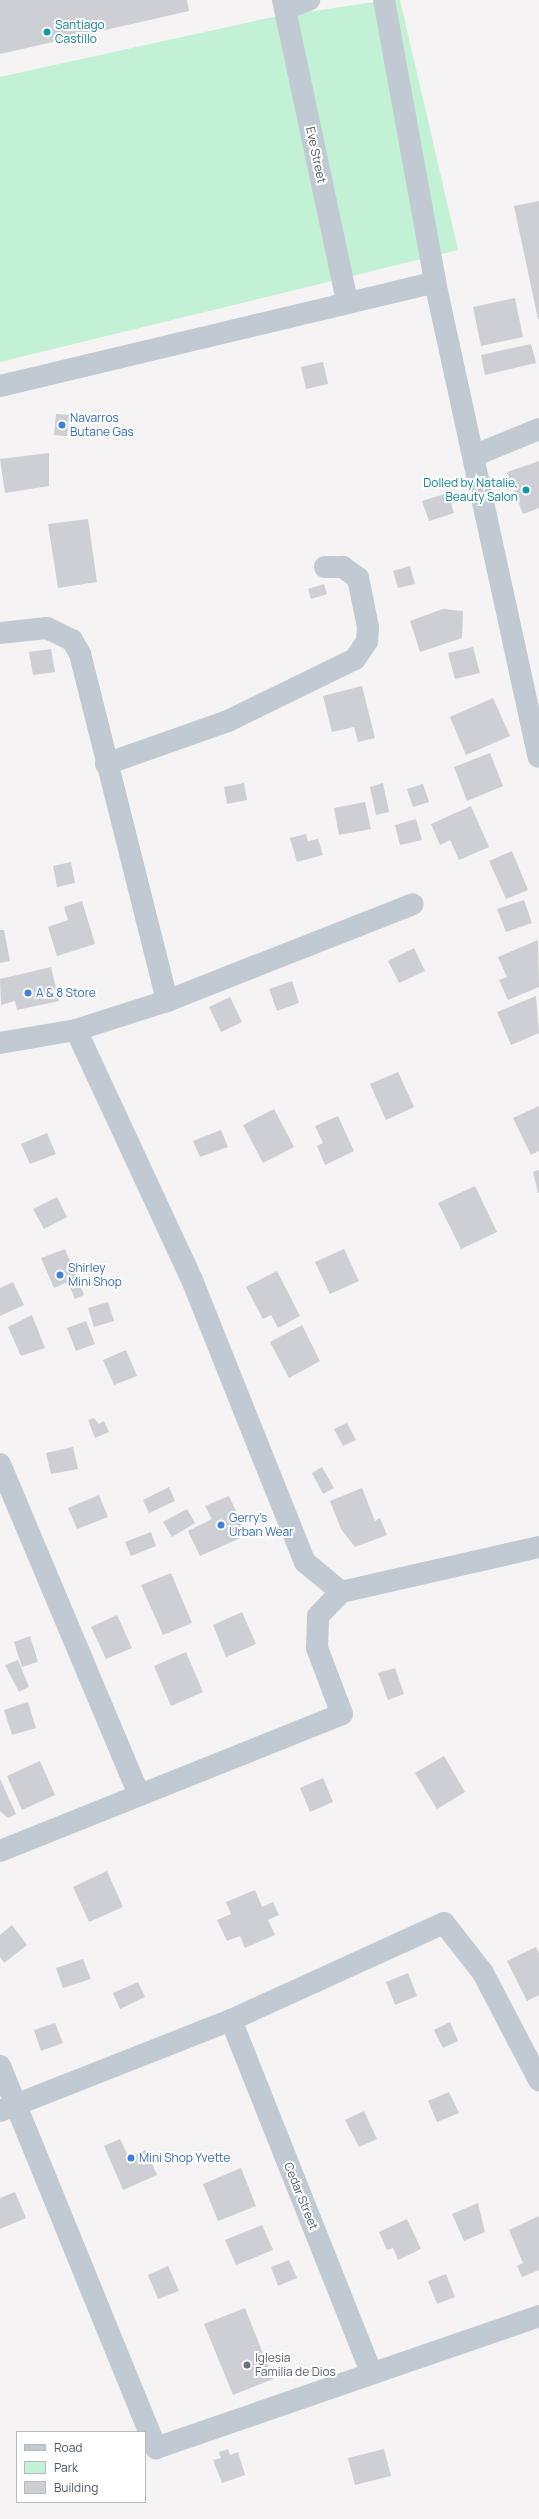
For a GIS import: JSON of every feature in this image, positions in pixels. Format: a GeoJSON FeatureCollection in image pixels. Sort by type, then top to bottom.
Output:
{"type":"FeatureCollection","features":[{"type":"Feature","properties":{"kind":"street","name":"Eve Street"},"geometry":{"type":"LineString","coordinates":[[309,0],[284,4],[347,301]]}},
{"type":"Feature","properties":{"kind":"street"},"geometry":{"type":"LineString","coordinates":[[384,0],[435,282],[473,456],[532,694],[539,757]]}},
{"type":"Feature","properties":{"kind":"street"},"geometry":{"type":"LineString","coordinates":[[0,386],[347,301],[435,282]]}},
{"type":"Feature","properties":{"kind":"street"},"geometry":{"type":"LineString","coordinates":[[473,456],[539,429]]}},
{"type":"Feature","properties":{"kind":"street"},"geometry":{"type":"LineString","coordinates":[[106,764],[228,721],[355,659],[367,641],[368,627],[358,578],[343,567],[325,567]]}},
{"type":"Feature","properties":{"kind":"street"},"geometry":{"type":"LineString","coordinates":[[0,633],[47,628],[72,640],[80,654],[106,764],[167,1001]]}},
{"type":"Feature","properties":{"kind":"street"},"geometry":{"type":"LineString","coordinates":[[0,1043],[76,1030],[167,1001],[413,904]]}},
{"type":"Feature","properties":{"kind":"street"},"geometry":{"type":"LineString","coordinates":[[76,1030],[192,1280],[305,1562],[341,1592]]}},
{"type":"Feature","properties":{"kind":"street"},"geometry":{"type":"LineString","coordinates":[[0,1464],[138,1793]]}},
{"type":"Feature","properties":{"kind":"street"},"geometry":{"type":"LineString","coordinates":[[0,1851],[138,1793],[342,1714],[317,1648],[318,1616],[341,1592],[539,1547]]}},
{"type":"Feature","properties":{"kind":"street"},"geometry":{"type":"LineString","coordinates":[[8,2107],[231,2020],[444,1923],[483,1973],[539,2080]]}},
{"type":"Feature","properties":{"kind":"street","name":"Cedar Street"},"geometry":{"type":"LineString","coordinates":[[231,2020],[371,2372]]}},
{"type":"Feature","properties":{"kind":"street"},"geometry":{"type":"LineString","coordinates":[[0,2066],[8,2107],[156,2448],[371,2372],[539,2316]]}},
{"type":"Feature","properties":{"kind":"green space"},"geometry":{"type":"Polygon","coordinates":[[[387,0],[400,0],[458,250],[0,362],[0,77],[268,18],[387,0]]]}},
{"type":"Feature","properties":{"kind":"building","name":"Santiago Castillo"},"geometry":{"type":"Polygon","coordinates":[[[0,0],[187,0],[189,11],[0,54],[0,0]]]}},
{"type":"Feature","properties":{"kind":"building"},"geometry":{"type":"Polygon","coordinates":[[[539,201],[539,319],[538,319],[514,206],[539,201]]]}},
{"type":"Feature","properties":{"kind":"building"},"geometry":{"type":"Polygon","coordinates":[[[515,298],[523,337],[481,346],[473,307],[515,298]]]}},
{"type":"Feature","properties":{"kind":"building"},"geometry":{"type":"Polygon","coordinates":[[[531,344],[536,363],[485,375],[481,355],[531,344]]]}},
{"type":"Feature","properties":{"kind":"building"},"geometry":{"type":"Polygon","coordinates":[[[323,362],[328,384],[306,389],[301,367],[323,362]]]}},
{"type":"Feature","properties":{"kind":"building","name":"Navarros Butane Gas"},"geometry":{"type":"Polygon","coordinates":[[[56,414],[69,415],[67,436],[54,435],[56,414]]]}},
{"type":"Feature","properties":{"kind":"building"},"geometry":{"type":"Polygon","coordinates":[[[49,453],[49,486],[5,493],[0,459],[49,453]]]}},
{"type":"Feature","properties":{"kind":"building","name":"Dolled by Natalie, Beauty Salon"},"geometry":{"type":"Polygon","coordinates":[[[539,461],[539,508],[523,514],[507,472],[539,461]]]}},
{"type":"Feature","properties":{"kind":"building"},"geometry":{"type":"Polygon","coordinates":[[[448,493],[454,513],[429,521],[422,501],[448,493]]]}},
{"type":"Feature","properties":{"kind":"building"},"geometry":{"type":"Polygon","coordinates":[[[88,519],[97,582],[58,588],[48,524],[88,519]]]}},
{"type":"Feature","properties":{"kind":"building"},"geometry":{"type":"Polygon","coordinates":[[[410,566],[415,584],[398,588],[393,571],[410,566]]]}},
{"type":"Feature","properties":{"kind":"building"},"geometry":{"type":"Polygon","coordinates":[[[324,584],[327,594],[311,599],[308,589],[324,584]]]}},
{"type":"Feature","properties":{"kind":"building"},"geometry":{"type":"Polygon","coordinates":[[[443,609],[463,611],[462,638],[420,652],[410,621],[443,609]]]}},
{"type":"Feature","properties":{"kind":"building"},"geometry":{"type":"Polygon","coordinates":[[[473,647],[480,673],[455,679],[448,653],[473,647]]]}},
{"type":"Feature","properties":{"kind":"building"},"geometry":{"type":"Polygon","coordinates":[[[51,649],[55,672],[33,675],[29,652],[51,649]]]}},
{"type":"Feature","properties":{"kind":"building"},"geometry":{"type":"Polygon","coordinates":[[[362,686],[375,738],[358,742],[354,727],[332,732],[323,696],[362,686]]]}},
{"type":"Feature","properties":{"kind":"building"},"geometry":{"type":"Polygon","coordinates":[[[493,698],[510,736],[466,755],[450,717],[493,698]]]}},
{"type":"Feature","properties":{"kind":"building"},"geometry":{"type":"Polygon","coordinates":[[[490,753],[503,786],[467,801],[454,767],[490,753]]]}},
{"type":"Feature","properties":{"kind":"building"},"geometry":{"type":"Polygon","coordinates":[[[244,783],[247,800],[227,804],[224,787],[244,783]]]}},
{"type":"Feature","properties":{"kind":"building"},"geometry":{"type":"Polygon","coordinates":[[[383,783],[389,812],[376,815],[370,787],[383,783]]]}},
{"type":"Feature","properties":{"kind":"building"},"geometry":{"type":"Polygon","coordinates":[[[423,784],[429,802],[413,807],[407,789],[423,784]]]}},
{"type":"Feature","properties":{"kind":"building"},"geometry":{"type":"Polygon","coordinates":[[[365,802],[371,829],[339,835],[334,808],[365,802]]]}},
{"type":"Feature","properties":{"kind":"building"},"geometry":{"type":"Polygon","coordinates":[[[471,806],[489,847],[459,860],[450,840],[440,845],[431,824],[471,806]]]}},
{"type":"Feature","properties":{"kind":"building"},"geometry":{"type":"Polygon","coordinates":[[[416,819],[422,840],[400,845],[395,825],[416,819]]]}},
{"type":"Feature","properties":{"kind":"building"},"geometry":{"type":"Polygon","coordinates":[[[306,834],[308,841],[318,839],[323,855],[297,862],[290,838],[306,834]]]}},
{"type":"Feature","properties":{"kind":"building"},"geometry":{"type":"Polygon","coordinates":[[[512,851],[528,890],[506,899],[489,861],[512,851]]]}},
{"type":"Feature","properties":{"kind":"building"},"geometry":{"type":"Polygon","coordinates":[[[71,862],[75,883],[57,887],[53,866],[71,862]]]}},
{"type":"Feature","properties":{"kind":"building"},"geometry":{"type":"Polygon","coordinates":[[[524,900],[532,923],[506,932],[497,909],[524,900]]]}},
{"type":"Feature","properties":{"kind":"building"},"geometry":{"type":"Polygon","coordinates":[[[82,901],[95,944],[57,956],[48,927],[68,920],[64,907],[82,901]]]}},
{"type":"Feature","properties":{"kind":"building"},"geometry":{"type":"Polygon","coordinates":[[[0,930],[4,930],[10,961],[0,963],[0,930]]]}},
{"type":"Feature","properties":{"kind":"building"},"geometry":{"type":"Polygon","coordinates":[[[538,940],[539,987],[508,1000],[499,980],[507,977],[498,957],[538,940]]]}},
{"type":"Feature","properties":{"kind":"building"},"geometry":{"type":"Polygon","coordinates":[[[414,948],[425,971],[399,983],[388,961],[414,948]]]}},
{"type":"Feature","properties":{"kind":"building"},"geometry":{"type":"Polygon","coordinates":[[[51,967],[59,1001],[17,1010],[15,1001],[1,1005],[0,979],[51,967]]]}},
{"type":"Feature","properties":{"kind":"building"},"geometry":{"type":"Polygon","coordinates":[[[292,981],[299,1003],[277,1011],[269,989],[292,981]]]}},
{"type":"Feature","properties":{"kind":"building"},"geometry":{"type":"Polygon","coordinates":[[[536,996],[539,1033],[511,1045],[497,1012],[536,996]]]}},
{"type":"Feature","properties":{"kind":"building"},"geometry":{"type":"Polygon","coordinates":[[[230,997],[242,1022],[221,1032],[209,1007],[230,997]]]}},
{"type":"Feature","properties":{"kind":"building"},"geometry":{"type":"Polygon","coordinates":[[[398,1072],[414,1107],[386,1120],[370,1084],[398,1072]]]}},
{"type":"Feature","properties":{"kind":"building"},"geometry":{"type":"Polygon","coordinates":[[[539,1106],[539,1151],[531,1155],[513,1118],[539,1106]]]}},
{"type":"Feature","properties":{"kind":"building"},"geometry":{"type":"Polygon","coordinates":[[[274,1109],[294,1147],[263,1163],[243,1125],[274,1109]]]}},
{"type":"Feature","properties":{"kind":"building"},"geometry":{"type":"Polygon","coordinates":[[[338,1116],[354,1151],[325,1165],[317,1146],[323,1143],[315,1126],[338,1116]]]}},
{"type":"Feature","properties":{"kind":"building"},"geometry":{"type":"Polygon","coordinates":[[[221,1130],[228,1147],[200,1157],[193,1141],[221,1130]]]}},
{"type":"Feature","properties":{"kind":"building"},"geometry":{"type":"Polygon","coordinates":[[[47,1133],[56,1154],[30,1164],[21,1144],[47,1133]]]}},
{"type":"Feature","properties":{"kind":"building"},"geometry":{"type":"Polygon","coordinates":[[[539,1170],[539,1193],[538,1193],[533,1172],[539,1170]]]}},
{"type":"Feature","properties":{"kind":"building"},"geometry":{"type":"Polygon","coordinates":[[[475,1186],[497,1232],[461,1249],[438,1203],[475,1186]]]}},
{"type":"Feature","properties":{"kind":"building"},"geometry":{"type":"Polygon","coordinates":[[[57,1197],[67,1217],[44,1229],[33,1209],[57,1197]]]}},
{"type":"Feature","properties":{"kind":"building"},"geometry":{"type":"Polygon","coordinates":[[[65,1249],[84,1295],[75,1299],[68,1282],[54,1288],[41,1258],[65,1249]]]}},
{"type":"Feature","properties":{"kind":"building"},"geometry":{"type":"Polygon","coordinates":[[[344,1249],[359,1281],[330,1294],[315,1262],[344,1249]]]}},
{"type":"Feature","properties":{"kind":"building"},"geometry":{"type":"Polygon","coordinates":[[[277,1271],[300,1316],[278,1328],[271,1315],[263,1319],[246,1287],[277,1271]]]}},
{"type":"Feature","properties":{"kind":"building"},"geometry":{"type":"Polygon","coordinates":[[[13,1282],[24,1305],[0,1316],[0,1288],[13,1282]]]}},
{"type":"Feature","properties":{"kind":"building"},"geometry":{"type":"Polygon","coordinates":[[[108,1302],[114,1321],[94,1327],[88,1308],[108,1302]]]}},
{"type":"Feature","properties":{"kind":"building"},"geometry":{"type":"Polygon","coordinates":[[[32,1315],[45,1348],[21,1356],[8,1327],[32,1315]]]}},
{"type":"Feature","properties":{"kind":"building"},"geometry":{"type":"Polygon","coordinates":[[[86,1321],[95,1344],[76,1351],[67,1328],[86,1321]]]}},
{"type":"Feature","properties":{"kind":"building"},"geometry":{"type":"Polygon","coordinates":[[[302,1325],[320,1361],[289,1378],[270,1342],[302,1325]]]}},
{"type":"Feature","properties":{"kind":"building"},"geometry":{"type":"Polygon","coordinates":[[[126,1350],[137,1376],[114,1385],[103,1360],[126,1350]]]}},
{"type":"Feature","properties":{"kind":"building"},"geometry":{"type":"Polygon","coordinates":[[[94,1418],[99,1424],[104,1421],[109,1432],[95,1438],[88,1420],[94,1418]]]}},
{"type":"Feature","properties":{"kind":"building"},"geometry":{"type":"Polygon","coordinates":[[[347,1423],[356,1440],[343,1446],[334,1429],[347,1423]]]}},
{"type":"Feature","properties":{"kind":"building"},"geometry":{"type":"Polygon","coordinates":[[[73,1447],[78,1469],[51,1474],[46,1453],[73,1447]]]}},
{"type":"Feature","properties":{"kind":"building"},"geometry":{"type":"Polygon","coordinates":[[[322,1467],[334,1488],[323,1494],[312,1473],[322,1467]]]}},
{"type":"Feature","properties":{"kind":"building"},"geometry":{"type":"Polygon","coordinates":[[[169,1487],[175,1501],[149,1513],[143,1500],[169,1487]]]}},
{"type":"Feature","properties":{"kind":"building"},"geometry":{"type":"Polygon","coordinates":[[[362,1488],[375,1521],[380,1518],[387,1535],[355,1547],[341,1529],[330,1501],[362,1488]]]}},
{"type":"Feature","properties":{"kind":"building"},"geometry":{"type":"Polygon","coordinates":[[[99,1495],[108,1517],[77,1529],[68,1508],[99,1495]]]}},
{"type":"Feature","properties":{"kind":"building","name":"Gerry's Urban Wear"},"geometry":{"type":"Polygon","coordinates":[[[229,1496],[247,1535],[200,1556],[188,1531],[212,1519],[205,1506],[229,1496]]]}},
{"type":"Feature","properties":{"kind":"building"},"geometry":{"type":"Polygon","coordinates":[[[187,1509],[195,1523],[172,1537],[163,1522],[187,1509]]]}},
{"type":"Feature","properties":{"kind":"building"},"geometry":{"type":"Polygon","coordinates":[[[151,1532],[156,1546],[131,1556],[125,1542],[151,1532]]]}},
{"type":"Feature","properties":{"kind":"building"},"geometry":{"type":"Polygon","coordinates":[[[171,1573],[192,1623],[163,1635],[141,1585],[171,1573]]]}},
{"type":"Feature","properties":{"kind":"building"},"geometry":{"type":"Polygon","coordinates":[[[242,1612],[256,1644],[226,1657],[213,1625],[242,1612]]]}},
{"type":"Feature","properties":{"kind":"building"},"geometry":{"type":"Polygon","coordinates":[[[117,1615],[132,1648],[106,1659],[91,1627],[117,1615]]]}},
{"type":"Feature","properties":{"kind":"building"},"geometry":{"type":"Polygon","coordinates":[[[30,1636],[38,1662],[22,1667],[14,1642],[30,1636]]]}},
{"type":"Feature","properties":{"kind":"building"},"geometry":{"type":"Polygon","coordinates":[[[186,1652],[203,1692],[171,1706],[154,1666],[186,1652]]]}},
{"type":"Feature","properties":{"kind":"building"},"geometry":{"type":"Polygon","coordinates":[[[18,1660],[29,1687],[19,1692],[5,1665],[18,1660]]]}},
{"type":"Feature","properties":{"kind":"building"},"geometry":{"type":"Polygon","coordinates":[[[395,1668],[404,1694],[388,1700],[378,1673],[395,1668]]]}},
{"type":"Feature","properties":{"kind":"building"},"geometry":{"type":"Polygon","coordinates":[[[28,1702],[36,1728],[12,1735],[4,1710],[28,1702]]]}},
{"type":"Feature","properties":{"kind":"building"},"geometry":{"type":"Polygon","coordinates":[[[444,1756],[465,1792],[437,1809],[415,1773],[444,1756]]]}},
{"type":"Feature","properties":{"kind":"building"},"geometry":{"type":"Polygon","coordinates":[[[40,1761],[55,1795],[22,1810],[7,1776],[40,1761]]]}},
{"type":"Feature","properties":{"kind":"building"},"geometry":{"type":"Polygon","coordinates":[[[323,1778],[333,1802],[310,1812],[300,1788],[323,1778]]]}},
{"type":"Feature","properties":{"kind":"building"},"geometry":{"type":"Polygon","coordinates":[[[0,1779],[16,1814],[8,1818],[0,1811],[0,1779]]]}},
{"type":"Feature","properties":{"kind":"building"},"geometry":{"type":"Polygon","coordinates":[[[107,1871],[123,1907],[89,1922],[73,1887],[107,1871]]]}},
{"type":"Feature","properties":{"kind":"building"},"geometry":{"type":"Polygon","coordinates":[[[255,1890],[262,1907],[273,1902],[279,1915],[268,1920],[275,1935],[245,1948],[240,1936],[227,1941],[217,1920],[231,1914],[226,1902],[255,1890]]]}},
{"type":"Feature","properties":{"kind":"building"},"geometry":{"type":"Polygon","coordinates":[[[12,1925],[27,1945],[4,1963],[0,1957],[0,1935],[12,1925]]]}},
{"type":"Feature","properties":{"kind":"building"},"geometry":{"type":"Polygon","coordinates":[[[536,1947],[539,1953],[539,1995],[527,2001],[507,1961],[536,1947]]]}},
{"type":"Feature","properties":{"kind":"building"},"geometry":{"type":"Polygon","coordinates":[[[83,1959],[91,1979],[63,1988],[56,1968],[83,1959]]]}},
{"type":"Feature","properties":{"kind":"building"},"geometry":{"type":"Polygon","coordinates":[[[408,1973],[417,1996],[395,2005],[386,1982],[408,1973]]]}},
{"type":"Feature","properties":{"kind":"building"},"geometry":{"type":"Polygon","coordinates":[[[138,1982],[145,1997],[120,2009],[113,1993],[138,1982]]]}},
{"type":"Feature","properties":{"kind":"building"},"geometry":{"type":"Polygon","coordinates":[[[450,2022],[458,2041],[443,2048],[434,2030],[450,2022]]]}},
{"type":"Feature","properties":{"kind":"building"},"geometry":{"type":"Polygon","coordinates":[[[55,2023],[63,2043],[41,2051],[34,2030],[55,2023]]]}},
{"type":"Feature","properties":{"kind":"building"},"geometry":{"type":"Polygon","coordinates":[[[449,2092],[459,2113],[437,2122],[428,2101],[449,2092]]]}},
{"type":"Feature","properties":{"kind":"building"},"geometry":{"type":"Polygon","coordinates":[[[364,2111],[377,2139],[359,2147],[345,2120],[364,2111]]]}},
{"type":"Feature","properties":{"kind":"building"},"geometry":{"type":"Polygon","coordinates":[[[120,2139],[129,2158],[146,2150],[157,2175],[123,2190],[104,2146],[120,2139]]]}},
{"type":"Feature","properties":{"kind":"building"},"geometry":{"type":"Polygon","coordinates":[[[241,2168],[256,2206],[218,2221],[203,2184],[241,2168]]]}},
{"type":"Feature","properties":{"kind":"building"},"geometry":{"type":"Polygon","coordinates":[[[15,2192],[26,2218],[0,2229],[0,2198],[15,2192]]]}},
{"type":"Feature","properties":{"kind":"building"},"geometry":{"type":"Polygon","coordinates":[[[478,2203],[485,2232],[464,2241],[452,2214],[478,2203]]]}},
{"type":"Feature","properties":{"kind":"building"},"geometry":{"type":"Polygon","coordinates":[[[539,2216],[539,2270],[522,2277],[517,2266],[523,2263],[509,2230],[539,2216]]]}},
{"type":"Feature","properties":{"kind":"building"},"geometry":{"type":"Polygon","coordinates":[[[407,2219],[421,2249],[398,2260],[393,2248],[387,2250],[379,2232],[407,2219]]]}},
{"type":"Feature","properties":{"kind":"building"},"geometry":{"type":"Polygon","coordinates":[[[262,2225],[273,2250],[236,2265],[225,2240],[262,2225]]]}},
{"type":"Feature","properties":{"kind":"building"},"geometry":{"type":"Polygon","coordinates":[[[289,2260],[297,2278],[278,2286],[271,2267],[289,2260]]]}},
{"type":"Feature","properties":{"kind":"building"},"geometry":{"type":"Polygon","coordinates":[[[168,2266],[179,2291],[158,2299],[148,2275],[168,2266]]]}},
{"type":"Feature","properties":{"kind":"building"},"geometry":{"type":"Polygon","coordinates":[[[446,2274],[455,2297],[437,2304],[428,2281],[446,2274]]]}},
{"type":"Feature","properties":{"kind":"building"},"geometry":{"type":"Polygon","coordinates":[[[245,2308],[273,2379],[233,2395],[204,2324],[245,2308]]]}},
{"type":"Feature","properties":{"kind":"building"},"geometry":{"type":"Polygon","coordinates":[[[228,2449],[230,2455],[238,2452],[245,2475],[222,2483],[213,2460],[221,2458],[219,2452],[228,2449]]]}},
{"type":"Feature","properties":{"kind":"building"},"geometry":{"type":"Polygon","coordinates":[[[384,2449],[391,2476],[355,2485],[348,2458],[384,2449]]]}},
{"type":"Feature","properties":{"kind":"place","name":"Santiago Castillo"},"geometry":{"type":"Point","coordinates":[47,32]}},
{"type":"Feature","properties":{"kind":"place","name":"Navarros Butane Gas"},"geometry":{"type":"Point","coordinates":[62,425]}},
{"type":"Feature","properties":{"kind":"place","name":"Dolled by Natalie, Beauty Salon"},"geometry":{"type":"Point","coordinates":[526,490]}},
{"type":"Feature","properties":{"kind":"place","name":"A & 8 Store"},"geometry":{"type":"Point","coordinates":[28,993]}},
{"type":"Feature","properties":{"kind":"place","name":"Shirley Mini Shop"},"geometry":{"type":"Point","coordinates":[60,1275]}},
{"type":"Feature","properties":{"kind":"place","name":"Gerry's Urban Wear"},"geometry":{"type":"Point","coordinates":[221,1525]}},
{"type":"Feature","properties":{"kind":"place","name":"Mini Shop Yvette"},"geometry":{"type":"Point","coordinates":[131,2158]}},
{"type":"Feature","properties":{"kind":"place","name":"Iglesia Familia de Dios"},"geometry":{"type":"Point","coordinates":[247,2365]}}]}
